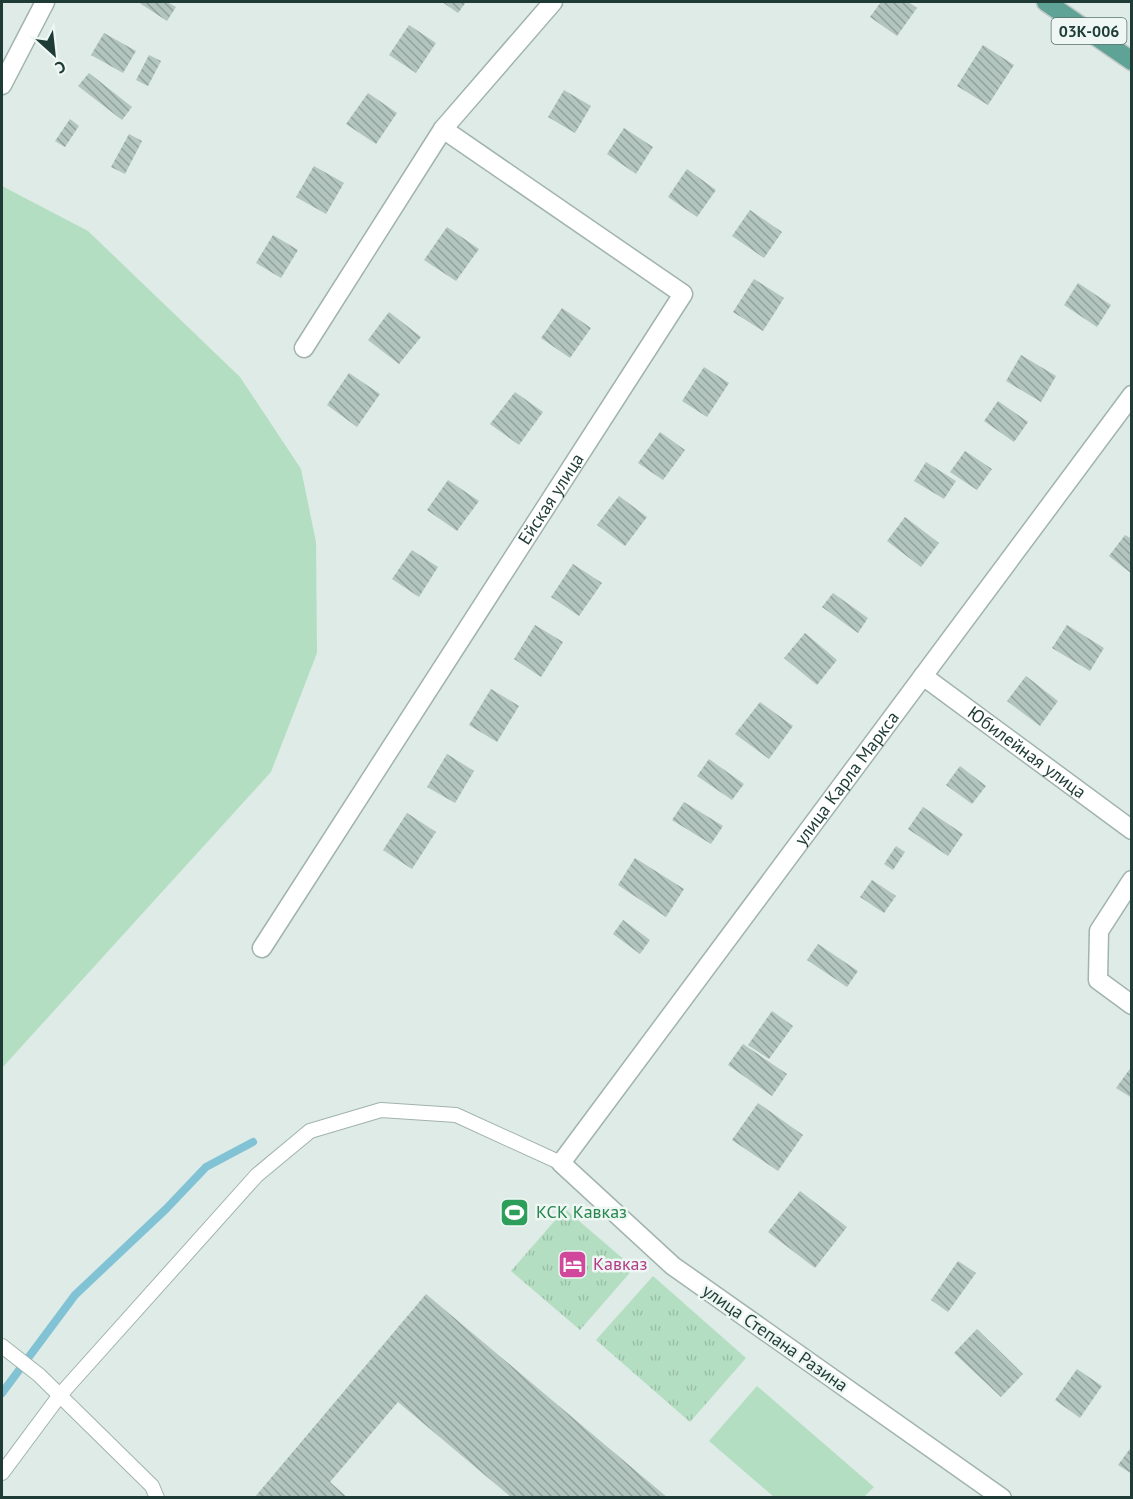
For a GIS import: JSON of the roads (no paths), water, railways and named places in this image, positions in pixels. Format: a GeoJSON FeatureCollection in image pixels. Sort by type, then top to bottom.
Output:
{"type":"FeatureCollection","features":[{"type":"Feature","properties":{"kind":"main road","name":"03К-006"},"geometry":{"type":"LineString","coordinates":[[1046,2],[1131,61]]}},
{"type":"Feature","properties":{"kind":"street"},"geometry":{"type":"LineString","coordinates":[[2,85],[45,2]]}},
{"type":"Feature","properties":{"kind":"street"},"geometry":{"type":"LineString","coordinates":[[304,348],[443,129],[553,2]]}},
{"type":"Feature","properties":{"kind":"street","name":"Ейская улица"},"geometry":{"type":"LineString","coordinates":[[262,948],[682,294],[443,129]]}},
{"type":"Feature","properties":{"kind":"street","name":"улица Карла Маркса"},"geometry":{"type":"LineString","coordinates":[[561,1163],[1131,394]]}},
{"type":"Feature","properties":{"kind":"street","name":"Юбилейная улица"},"geometry":{"type":"LineString","coordinates":[[923,676],[1131,830]]}},
{"type":"Feature","properties":{"kind":"street"},"geometry":{"type":"LineString","coordinates":[[1131,880],[1099,931],[1098,980],[1131,1005]]}},
{"type":"Feature","properties":{"kind":"street","name":"улица Степана Разина"},"geometry":{"type":"LineString","coordinates":[[561,1163],[673,1266],[1002,1497]]}},
{"type":"Feature","properties":{"kind":"lane"},"geometry":{"type":"LineString","coordinates":[[2,1473],[60,1395],[257,1175],[310,1131],[381,1110],[456,1115],[561,1163]]}},
{"type":"Feature","properties":{"kind":"lane"},"geometry":{"type":"LineString","coordinates":[[5,1348],[60,1395],[152,1486],[157,1497]]}},
{"type":"Feature","properties":{"kind":"waterway"},"geometry":{"type":"LineString","coordinates":[[2,1393],[75,1295],[166,1209],[206,1167],[253,1142]]}},
{"type":"Feature","properties":{"kind":"place","name":"КСК Кавказ"},"geometry":{"type":"Point","coordinates":[515,1212]}},
{"type":"Feature","properties":{"kind":"place","name":"Кавказ"},"geometry":{"type":"Point","coordinates":[572,1264]}}]}
